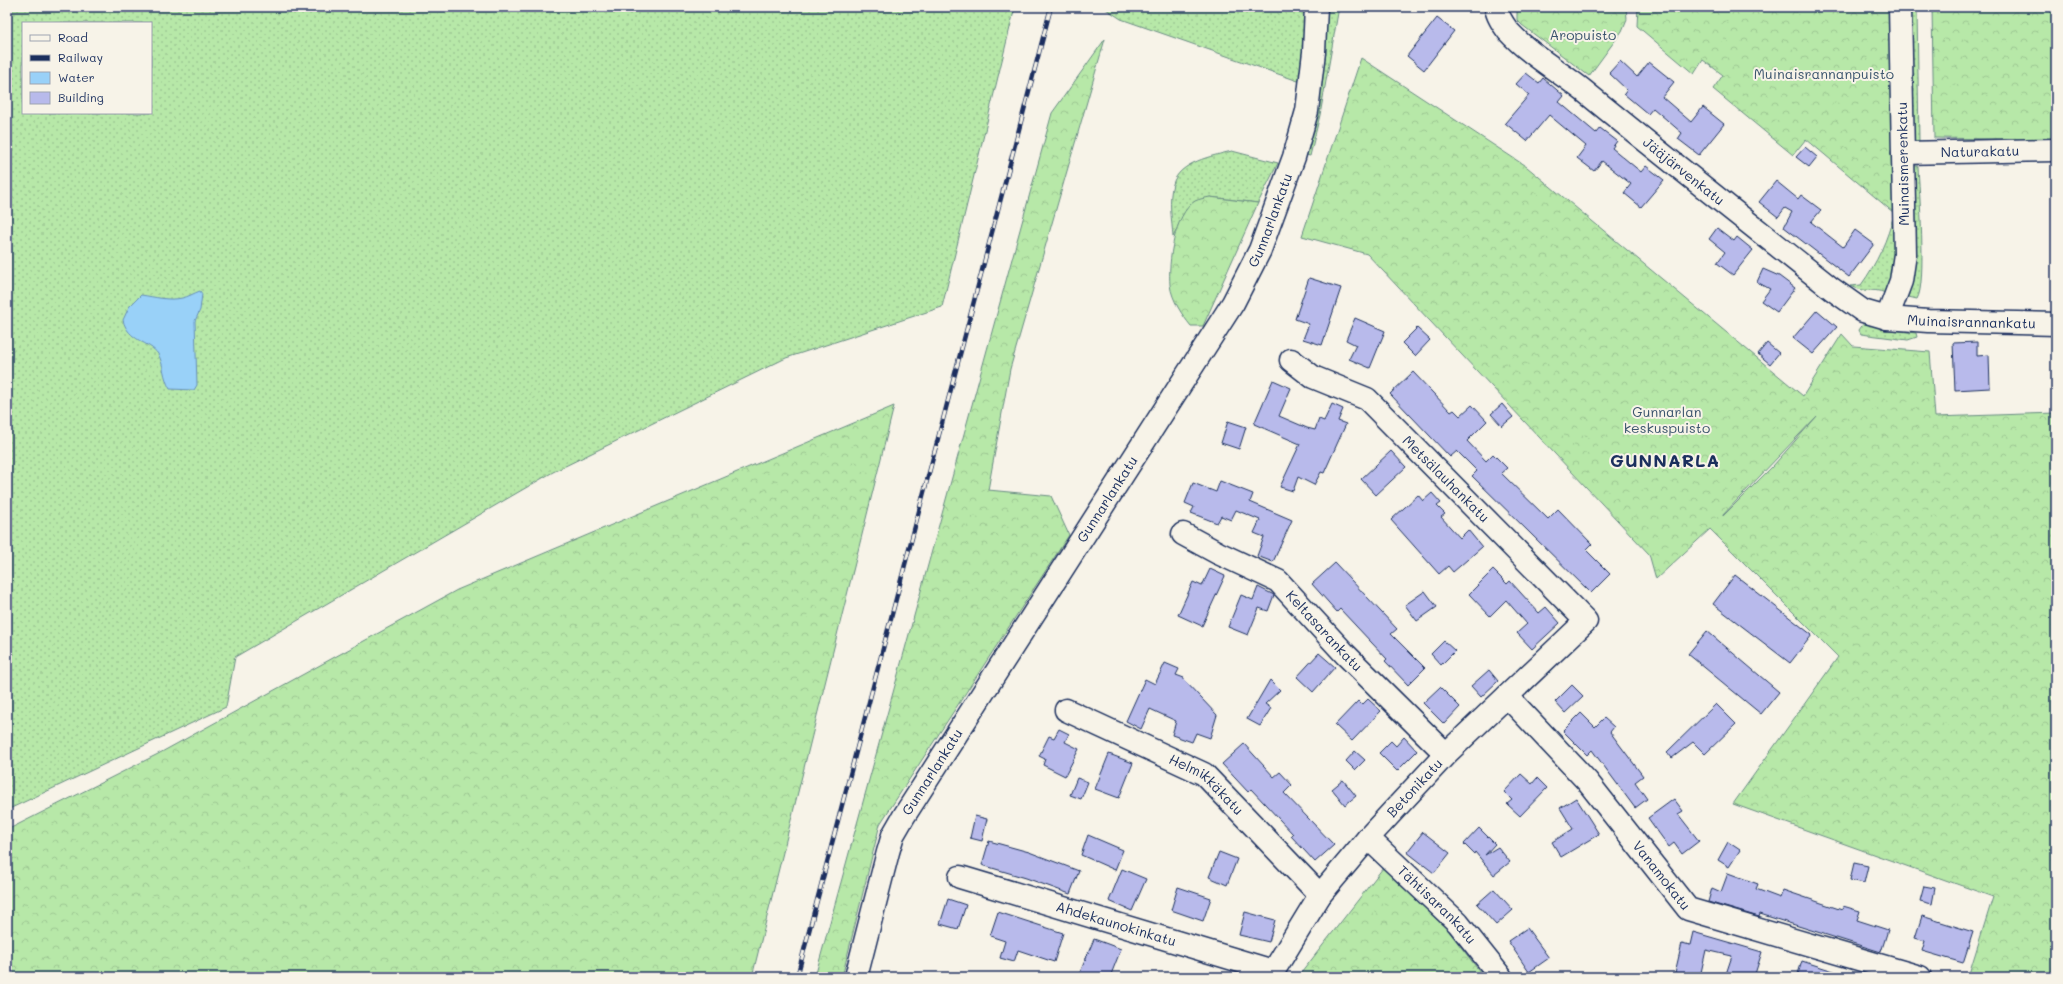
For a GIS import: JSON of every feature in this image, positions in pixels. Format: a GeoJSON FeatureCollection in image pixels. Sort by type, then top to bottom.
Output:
{"type":"FeatureCollection","features":[{"type":"Feature","properties":{"kind":"street","name":"Gunnarlankatu"},"geometry":{"type":"LineString","coordinates":[[856,977],[893,835],[1233,303],[1260,250],[1294,157],[1307,111],[1314,52],[1316,7]]}},
{"type":"Feature","properties":{"kind":"street","name":"Jääjärvenkatu"},"geometry":{"type":"LineString","coordinates":[[1496,7],[1497,12],[1508,30],[1526,47],[1584,91],[1650,146],[1832,289],[1863,311],[1887,318]]}},
{"type":"Feature","properties":{"kind":"street","name":"Muinaismerenkatu"},"geometry":{"type":"LineString","coordinates":[[1887,318],[1901,281],[1905,254],[1900,7]]}},
{"type":"Feature","properties":{"kind":"street","name":"Naturakatu"},"geometry":{"type":"LineString","coordinates":[[1903,153],[2056,150]]}},
{"type":"Feature","properties":{"kind":"street","name":"Muinaisrannankatu"},"geometry":{"type":"LineString","coordinates":[[1887,318],[1928,321],[2056,324]]}},
{"type":"Feature","properties":{"kind":"street","name":"Metsälauhankatu"},"geometry":{"type":"LineString","coordinates":[[1291,360],[1313,377],[1367,398],[1586,621]]}},
{"type":"Feature","properties":{"kind":"street","name":"Keltasarankatu"},"geometry":{"type":"LineString","coordinates":[[1183,534],[1218,553],[1278,581],[1346,655],[1446,754]]}},
{"type":"Feature","properties":{"kind":"street","name":"Betonikatu"},"geometry":{"type":"LineString","coordinates":[[1271,974],[1320,895],[1368,838],[1446,754],[1586,621]]}},
{"type":"Feature","properties":{"kind":"street","name":"Vanamokatu"},"geometry":{"type":"LineString","coordinates":[[1507,696],[1587,781],[1688,909],[1920,977]]}},
{"type":"Feature","properties":{"kind":"street","name":"Helmikkäkatu"},"geometry":{"type":"LineString","coordinates":[[1066,710],[1204,774],[1320,895]]}},
{"type":"Feature","properties":{"kind":"street","name":"Tähtisarankatu"},"geometry":{"type":"LineString","coordinates":[[1368,838],[1458,922],[1501,977]]}},
{"type":"Feature","properties":{"kind":"street","name":"Ahdekaunokinkatu"},"geometry":{"type":"LineString","coordinates":[[960,877],[1271,974]]}},
{"type":"Feature","properties":{"kind":"green space"},"geometry":{"type":"Polygon","coordinates":[[[7,7],[1015,7],[942,307],[786,358],[553,472],[235,657],[226,707],[7,810],[7,7]]]}},
{"type":"Feature","properties":{"kind":"green space"},"geometry":{"type":"Polygon","coordinates":[[[1103,7],[1307,7],[1301,82],[1121,19],[1103,7]]]}},
{"type":"Feature","properties":{"kind":"green space"},"geometry":{"type":"Polygon","coordinates":[[[1327,7],[1339,7],[1320,115],[1310,156],[1306,155],[1324,63],[1327,7]]]}},
{"type":"Feature","properties":{"kind":"green space","name":"Aropuisto"},"geometry":{"type":"Polygon","coordinates":[[[1520,7],[1626,7],[1627,19],[1622,31],[1589,76],[1517,20],[1517,12],[1520,7]]]}},
{"type":"Feature","properties":{"kind":"green space","name":"Muinaisrannanpuisto"},"geometry":{"type":"Polygon","coordinates":[[[1638,7],[1887,7],[1890,14],[1894,213],[1806,139],[1793,155],[1713,89],[1723,75],[1703,60],[1694,74],[1637,26],[1638,7]]]}},
{"type":"Feature","properties":{"kind":"green space"},"geometry":{"type":"Polygon","coordinates":[[[1932,7],[2056,7],[2056,140],[1934,138],[1932,7]]]}},
{"type":"Feature","properties":{"kind":"green space"},"geometry":{"type":"Polygon","coordinates":[[[1910,9],[1917,9],[1919,142],[1911,142],[1910,9]]]}},
{"type":"Feature","properties":{"kind":"green space"},"geometry":{"type":"Polygon","coordinates":[[[1105,39],[1010,369],[988,490],[1051,496],[1069,535],[880,824],[842,977],[815,977],[1052,113],[1105,39]]]}},
{"type":"Feature","properties":{"kind":"green space","name":"Gunnarlan keskuspuisto"},"geometry":{"type":"Polygon","coordinates":[[[1361,58],[1527,167],[1803,396],[1842,334],[1853,346],[1930,352],[1935,417],[2056,413],[2056,977],[1968,977],[1993,897],[1733,804],[1838,657],[1710,529],[1656,579],[1649,554],[1367,254],[1302,236],[1361,58]],[[1817,416],[1723,516],[1773,466],[1817,416]]]}},
{"type":"Feature","properties":{"kind":"green space"},"geometry":{"type":"Polygon","coordinates":[[[1232,151],[1278,163],[1258,203],[1210,197],[1185,213],[1173,237],[1171,197],[1176,176],[1189,165],[1197,161],[1232,151]]]}},
{"type":"Feature","properties":{"kind":"green space"},"geometry":{"type":"Polygon","coordinates":[[[1912,166],[1918,166],[1922,236],[1922,275],[1917,299],[1904,296],[1912,166]]]}},
{"type":"Feature","properties":{"kind":"green space"},"geometry":{"type":"Polygon","coordinates":[[[1210,197],[1258,203],[1203,326],[1191,326],[1178,307],[1171,291],[1171,252],[1177,227],[1188,207],[1195,201],[1210,197]]]}},
{"type":"Feature","properties":{"kind":"green space"},"geometry":{"type":"Polygon","coordinates":[[[1894,213],[1896,260],[1886,293],[1876,290],[1860,290],[1850,286],[1861,285],[1872,268],[1885,241],[1894,213]]]}},
{"type":"Feature","properties":{"kind":"green space"},"geometry":{"type":"Polygon","coordinates":[[[1864,323],[1891,330],[1916,333],[1917,337],[1908,340],[1861,334],[1859,330],[1864,323]]]}},
{"type":"Feature","properties":{"kind":"green space"},"geometry":{"type":"Polygon","coordinates":[[[894,406],[752,977],[7,977],[7,830],[158,754],[457,590],[894,406]]]}},
{"type":"Feature","properties":{"kind":"green space"},"geometry":{"type":"Polygon","coordinates":[[[1383,868],[1448,930],[1484,977],[1298,977],[1383,868]]]}},
{"type":"Feature","properties":{"kind":"water"},"geometry":{"type":"Polygon","coordinates":[[[200,291],[202,294],[200,310],[195,321],[197,385],[194,390],[170,389],[158,354],[134,337],[129,332],[123,320],[129,307],[141,295],[177,299],[200,291]]]}},
{"type":"Feature","properties":{"kind":"building"},"geometry":{"type":"Polygon","coordinates":[[[1437,18],[1454,31],[1424,70],[1407,56],[1437,18]]]}},
{"type":"Feature","properties":{"kind":"building"},"geometry":{"type":"Polygon","coordinates":[[[1620,61],[1637,77],[1649,62],[1674,82],[1662,97],[1691,122],[1703,107],[1724,124],[1699,155],[1678,139],[1682,133],[1653,108],[1648,114],[1624,94],[1627,90],[1609,73],[1620,61]]]}},
{"type":"Feature","properties":{"kind":"building"},"geometry":{"type":"Polygon","coordinates":[[[1526,73],[1539,83],[1543,78],[1564,96],[1559,102],[1596,133],[1600,128],[1617,141],[1612,148],[1641,172],[1646,166],[1664,180],[1641,207],[1624,193],[1631,184],[1602,161],[1594,171],[1577,158],[1586,146],[1549,115],[1527,141],[1505,123],[1529,95],[1516,84],[1526,73]]]}},
{"type":"Feature","properties":{"kind":"building"},"geometry":{"type":"Polygon","coordinates":[[[1805,147],[1817,157],[1809,167],[1796,157],[1805,147]]]}},
{"type":"Feature","properties":{"kind":"building"},"geometry":{"type":"Polygon","coordinates":[[[1776,181],[1798,199],[1801,195],[1821,210],[1811,222],[1843,247],[1855,230],[1874,244],[1849,277],[1784,227],[1792,212],[1785,208],[1778,217],[1759,202],[1776,181]]]}},
{"type":"Feature","properties":{"kind":"building"},"geometry":{"type":"Polygon","coordinates":[[[1717,228],[1734,241],[1737,237],[1753,250],[1733,275],[1717,263],[1725,252],[1709,239],[1717,228]]]}},
{"type":"Feature","properties":{"kind":"building"},"geometry":{"type":"Polygon","coordinates":[[[1763,269],[1779,276],[1795,288],[1777,312],[1761,301],[1770,289],[1757,282],[1763,269]]]}},
{"type":"Feature","properties":{"kind":"building"},"geometry":{"type":"Polygon","coordinates":[[[1309,278],[1341,288],[1322,345],[1303,339],[1309,324],[1295,319],[1309,278]]]}},
{"type":"Feature","properties":{"kind":"building"},"geometry":{"type":"Polygon","coordinates":[[[1817,310],[1837,327],[1813,354],[1793,338],[1817,310]]]}},
{"type":"Feature","properties":{"kind":"building"},"geometry":{"type":"Polygon","coordinates":[[[1355,318],[1385,331],[1370,368],[1349,359],[1356,345],[1346,340],[1355,318]]]}},
{"type":"Feature","properties":{"kind":"building"},"geometry":{"type":"Polygon","coordinates":[[[1417,328],[1430,340],[1415,356],[1402,343],[1417,328]]]}},
{"type":"Feature","properties":{"kind":"building"},"geometry":{"type":"Polygon","coordinates":[[[1977,342],[1977,356],[1989,355],[1990,388],[1955,390],[1953,343],[1977,342]]]}},
{"type":"Feature","properties":{"kind":"building"},"geometry":{"type":"Polygon","coordinates":[[[1767,343],[1779,353],[1770,364],[1758,354],[1767,343]]]}},
{"type":"Feature","properties":{"kind":"building"},"geometry":{"type":"Polygon","coordinates":[[[1413,372],[1451,412],[1454,410],[1460,416],[1472,405],[1487,421],[1467,441],[1486,461],[1493,454],[1507,468],[1501,473],[1548,519],[1558,509],[1592,544],[1586,550],[1610,574],[1591,593],[1472,476],[1477,471],[1457,451],[1450,457],[1390,394],[1413,372]]]}},
{"type":"Feature","properties":{"kind":"building"},"geometry":{"type":"Polygon","coordinates":[[[1273,380],[1291,388],[1279,416],[1315,430],[1319,419],[1324,421],[1332,404],[1343,409],[1338,421],[1346,424],[1324,473],[1321,472],[1314,485],[1298,477],[1293,491],[1280,487],[1300,444],[1254,424],[1273,380]]]}},
{"type":"Feature","properties":{"kind":"building"},"geometry":{"type":"Polygon","coordinates":[[[1502,404],[1513,417],[1502,426],[1491,414],[1502,404]]]}},
{"type":"Feature","properties":{"kind":"building"},"geometry":{"type":"Polygon","coordinates":[[[1228,421],[1246,427],[1239,449],[1221,443],[1228,421]]]}},
{"type":"Feature","properties":{"kind":"building"},"geometry":{"type":"Polygon","coordinates":[[[1391,451],[1406,467],[1376,495],[1361,479],[1391,451]]]}},
{"type":"Feature","properties":{"kind":"building"},"geometry":{"type":"Polygon","coordinates":[[[1220,481],[1253,494],[1250,502],[1292,520],[1273,562],[1257,556],[1264,537],[1254,533],[1260,520],[1236,510],[1231,520],[1221,516],[1217,523],[1191,513],[1194,507],[1185,503],[1193,483],[1216,492],[1220,481]]]}},
{"type":"Feature","properties":{"kind":"building"},"geometry":{"type":"Polygon","coordinates":[[[1432,493],[1441,503],[1437,506],[1445,514],[1441,517],[1460,538],[1468,530],[1482,547],[1453,572],[1448,566],[1439,574],[1391,520],[1418,495],[1423,501],[1432,493]]]}},
{"type":"Feature","properties":{"kind":"building"},"geometry":{"type":"Polygon","coordinates":[[[1335,563],[1397,629],[1391,634],[1425,668],[1408,685],[1385,661],[1387,659],[1340,609],[1337,612],[1312,584],[1335,563]]]}},
{"type":"Feature","properties":{"kind":"building"},"geometry":{"type":"Polygon","coordinates":[[[1210,569],[1225,576],[1202,626],[1178,615],[1193,582],[1202,586],[1210,569]]]}},
{"type":"Feature","properties":{"kind":"building"},"geometry":{"type":"Polygon","coordinates":[[[1493,570],[1507,584],[1510,581],[1539,613],[1546,607],[1560,623],[1532,649],[1517,633],[1527,624],[1506,600],[1490,616],[1469,594],[1493,570]]]}},
{"type":"Feature","properties":{"kind":"building"},"geometry":{"type":"Polygon","coordinates":[[[1735,575],[1812,635],[1790,663],[1713,604],[1735,575]]]}},
{"type":"Feature","properties":{"kind":"building"},"geometry":{"type":"Polygon","coordinates":[[[1258,587],[1274,595],[1268,611],[1259,608],[1248,635],[1228,627],[1241,595],[1253,600],[1258,587]]]}},
{"type":"Feature","properties":{"kind":"building"},"geometry":{"type":"Polygon","coordinates":[[[1425,591],[1437,607],[1417,621],[1405,605],[1425,591]]]}},
{"type":"Feature","properties":{"kind":"building"},"geometry":{"type":"Polygon","coordinates":[[[1707,631],[1779,692],[1761,714],[1688,654],[1707,631]]]}},
{"type":"Feature","properties":{"kind":"building"},"geometry":{"type":"Polygon","coordinates":[[[1444,641],[1455,651],[1441,665],[1431,654],[1444,641]]]}},
{"type":"Feature","properties":{"kind":"building"},"geometry":{"type":"Polygon","coordinates":[[[1319,653],[1335,667],[1313,692],[1297,677],[1319,653]]]}},
{"type":"Feature","properties":{"kind":"building"},"geometry":{"type":"Polygon","coordinates":[[[1165,663],[1179,669],[1176,675],[1184,678],[1184,680],[1217,715],[1210,738],[1196,733],[1192,742],[1172,735],[1176,721],[1150,709],[1141,729],[1126,721],[1145,679],[1155,684],[1165,663]]]}},
{"type":"Feature","properties":{"kind":"building"},"geometry":{"type":"Polygon","coordinates":[[[1489,670],[1498,681],[1481,697],[1471,686],[1489,670]]]}},
{"type":"Feature","properties":{"kind":"building"},"geometry":{"type":"Polygon","coordinates":[[[1270,680],[1280,690],[1265,704],[1271,708],[1260,726],[1247,719],[1270,680]]]}},
{"type":"Feature","properties":{"kind":"building"},"geometry":{"type":"Polygon","coordinates":[[[1572,685],[1583,696],[1565,713],[1555,702],[1572,685]]]}},
{"type":"Feature","properties":{"kind":"building"},"geometry":{"type":"Polygon","coordinates":[[[1440,687],[1460,707],[1444,724],[1423,703],[1440,687]]]}},
{"type":"Feature","properties":{"kind":"building"},"geometry":{"type":"Polygon","coordinates":[[[1368,699],[1381,711],[1352,741],[1335,725],[1358,701],[1362,705],[1368,699]]]}},
{"type":"Feature","properties":{"kind":"building"},"geometry":{"type":"Polygon","coordinates":[[[1716,704],[1736,724],[1705,754],[1693,742],[1672,758],[1667,752],[1716,704]]]}},
{"type":"Feature","properties":{"kind":"building"},"geometry":{"type":"Polygon","coordinates":[[[1581,713],[1595,727],[1604,718],[1614,727],[1610,732],[1643,776],[1635,782],[1647,799],[1635,808],[1592,750],[1587,755],[1563,731],[1581,713]]]}},
{"type":"Feature","properties":{"kind":"building"},"geometry":{"type":"Polygon","coordinates":[[[1059,729],[1069,734],[1065,742],[1079,749],[1065,776],[1043,765],[1045,759],[1039,756],[1049,736],[1054,738],[1059,729]]]}},
{"type":"Feature","properties":{"kind":"building"},"geometry":{"type":"Polygon","coordinates":[[[1404,737],[1417,751],[1397,771],[1379,753],[1391,741],[1396,746],[1404,737]]]}},
{"type":"Feature","properties":{"kind":"building"},"geometry":{"type":"Polygon","coordinates":[[[1244,744],[1274,777],[1280,772],[1292,785],[1284,793],[1334,845],[1315,862],[1291,836],[1293,834],[1251,789],[1248,792],[1222,764],[1244,744]]]}},
{"type":"Feature","properties":{"kind":"building"},"geometry":{"type":"Polygon","coordinates":[[[1355,751],[1365,760],[1355,770],[1346,761],[1355,751]]]}},
{"type":"Feature","properties":{"kind":"building"},"geometry":{"type":"Polygon","coordinates":[[[1109,754],[1133,763],[1119,798],[1095,789],[1109,754]]]}},
{"type":"Feature","properties":{"kind":"building"},"geometry":{"type":"Polygon","coordinates":[[[1521,774],[1532,784],[1537,778],[1547,788],[1520,816],[1507,804],[1512,800],[1504,792],[1521,774]]]}},
{"type":"Feature","properties":{"kind":"building"},"geometry":{"type":"Polygon","coordinates":[[[1077,778],[1088,782],[1081,799],[1070,795],[1077,778]]]}},
{"type":"Feature","properties":{"kind":"building"},"geometry":{"type":"Polygon","coordinates":[[[1343,780],[1356,796],[1345,805],[1332,789],[1343,780]]]}},
{"type":"Feature","properties":{"kind":"building"},"geometry":{"type":"Polygon","coordinates":[[[1576,798],[1599,834],[1561,857],[1552,842],[1573,829],[1560,808],[1576,798]]]}},
{"type":"Feature","properties":{"kind":"building"},"geometry":{"type":"Polygon","coordinates":[[[1674,799],[1683,811],[1678,814],[1699,841],[1682,854],[1674,843],[1669,847],[1648,818],[1674,799]]]}},
{"type":"Feature","properties":{"kind":"building"},"geometry":{"type":"Polygon","coordinates":[[[975,816],[987,819],[982,841],[970,838],[975,816]]]}},
{"type":"Feature","properties":{"kind":"building"},"geometry":{"type":"Polygon","coordinates":[[[1479,828],[1495,844],[1485,855],[1498,847],[1510,862],[1494,875],[1475,852],[1474,854],[1464,844],[1479,828]]]}},
{"type":"Feature","properties":{"kind":"building"},"geometry":{"type":"Polygon","coordinates":[[[1423,832],[1450,853],[1434,873],[1407,852],[1423,832]]]}},
{"type":"Feature","properties":{"kind":"building"},"geometry":{"type":"Polygon","coordinates":[[[1088,835],[1123,850],[1115,870],[1081,855],[1088,835]]]}},
{"type":"Feature","properties":{"kind":"building"},"geometry":{"type":"Polygon","coordinates":[[[989,841],[1029,852],[1079,871],[1070,894],[1026,878],[982,865],[989,841]]]}},
{"type":"Feature","properties":{"kind":"building"},"geometry":{"type":"Polygon","coordinates":[[[1728,842],[1740,850],[1729,867],[1718,860],[1728,842]]]}},
{"type":"Feature","properties":{"kind":"building"},"geometry":{"type":"Polygon","coordinates":[[[1219,852],[1237,859],[1227,885],[1209,877],[1219,852]]]}},
{"type":"Feature","properties":{"kind":"building"},"geometry":{"type":"Polygon","coordinates":[[[1854,863],[1868,866],[1864,883],[1850,880],[1854,863]]]}},
{"type":"Feature","properties":{"kind":"building"},"geometry":{"type":"Polygon","coordinates":[[[1122,869],[1146,879],[1132,911],[1109,901],[1122,869]]]}},
{"type":"Feature","properties":{"kind":"building"},"geometry":{"type":"Polygon","coordinates":[[[1728,873],[1758,884],[1756,889],[1780,898],[1783,890],[1842,910],[1843,906],[1860,911],[1857,920],[1888,930],[1881,952],[1760,914],[1759,917],[1708,902],[1712,888],[1721,892],[1728,873]]]}},
{"type":"Feature","properties":{"kind":"building"},"geometry":{"type":"Polygon","coordinates":[[[1924,886],[1935,888],[1932,904],[1920,901],[1924,886]]]}},
{"type":"Feature","properties":{"kind":"building"},"geometry":{"type":"Polygon","coordinates":[[[1178,887],[1211,898],[1203,921],[1171,910],[1178,887]]]}},
{"type":"Feature","properties":{"kind":"building"},"geometry":{"type":"Polygon","coordinates":[[[1494,889],[1513,910],[1496,925],[1477,904],[1494,889]]]}},
{"type":"Feature","properties":{"kind":"building"},"geometry":{"type":"Polygon","coordinates":[[[948,899],[966,905],[958,929],[940,924],[948,899]]]}},
{"type":"Feature","properties":{"kind":"building"},"geometry":{"type":"Polygon","coordinates":[[[998,912],[1063,933],[1054,962],[1018,950],[1014,962],[1000,958],[1005,941],[990,936],[998,912]]]}},
{"type":"Feature","properties":{"kind":"building"},"geometry":{"type":"Polygon","coordinates":[[[1245,912],[1275,920],[1269,942],[1239,935],[1245,912]]]}},
{"type":"Feature","properties":{"kind":"building"},"geometry":{"type":"Polygon","coordinates":[[[1922,916],[1973,932],[1963,963],[1922,951],[1925,941],[1915,938],[1922,916]]]}},
{"type":"Feature","properties":{"kind":"building"},"geometry":{"type":"Polygon","coordinates":[[[1527,928],[1549,958],[1529,972],[1508,941],[1527,928]]]}},
{"type":"Feature","properties":{"kind":"building"},"geometry":{"type":"Polygon","coordinates":[[[1693,932],[1762,952],[1754,977],[1725,977],[1732,956],[1706,950],[1700,977],[1674,977],[1682,943],[1690,945],[1693,932]]]}},
{"type":"Feature","properties":{"kind":"building"},"geometry":{"type":"Polygon","coordinates":[[[1094,939],[1121,949],[1110,977],[1078,977],[1094,939]]]}},
{"type":"Feature","properties":{"kind":"building"},"geometry":{"type":"Polygon","coordinates":[[[1802,961],[1843,974],[1842,977],[1797,977],[1802,961]]]}},
{"type":"Feature","properties":{"kind":"railway"},"geometry":{"type":"LineString","coordinates":[[797,977],[1051,7]]}},
{"type":"Feature","properties":{"kind":"district","name":"GUNNARLA"},"geometry":{"type":"Point","coordinates":[1665,461]}}]}
